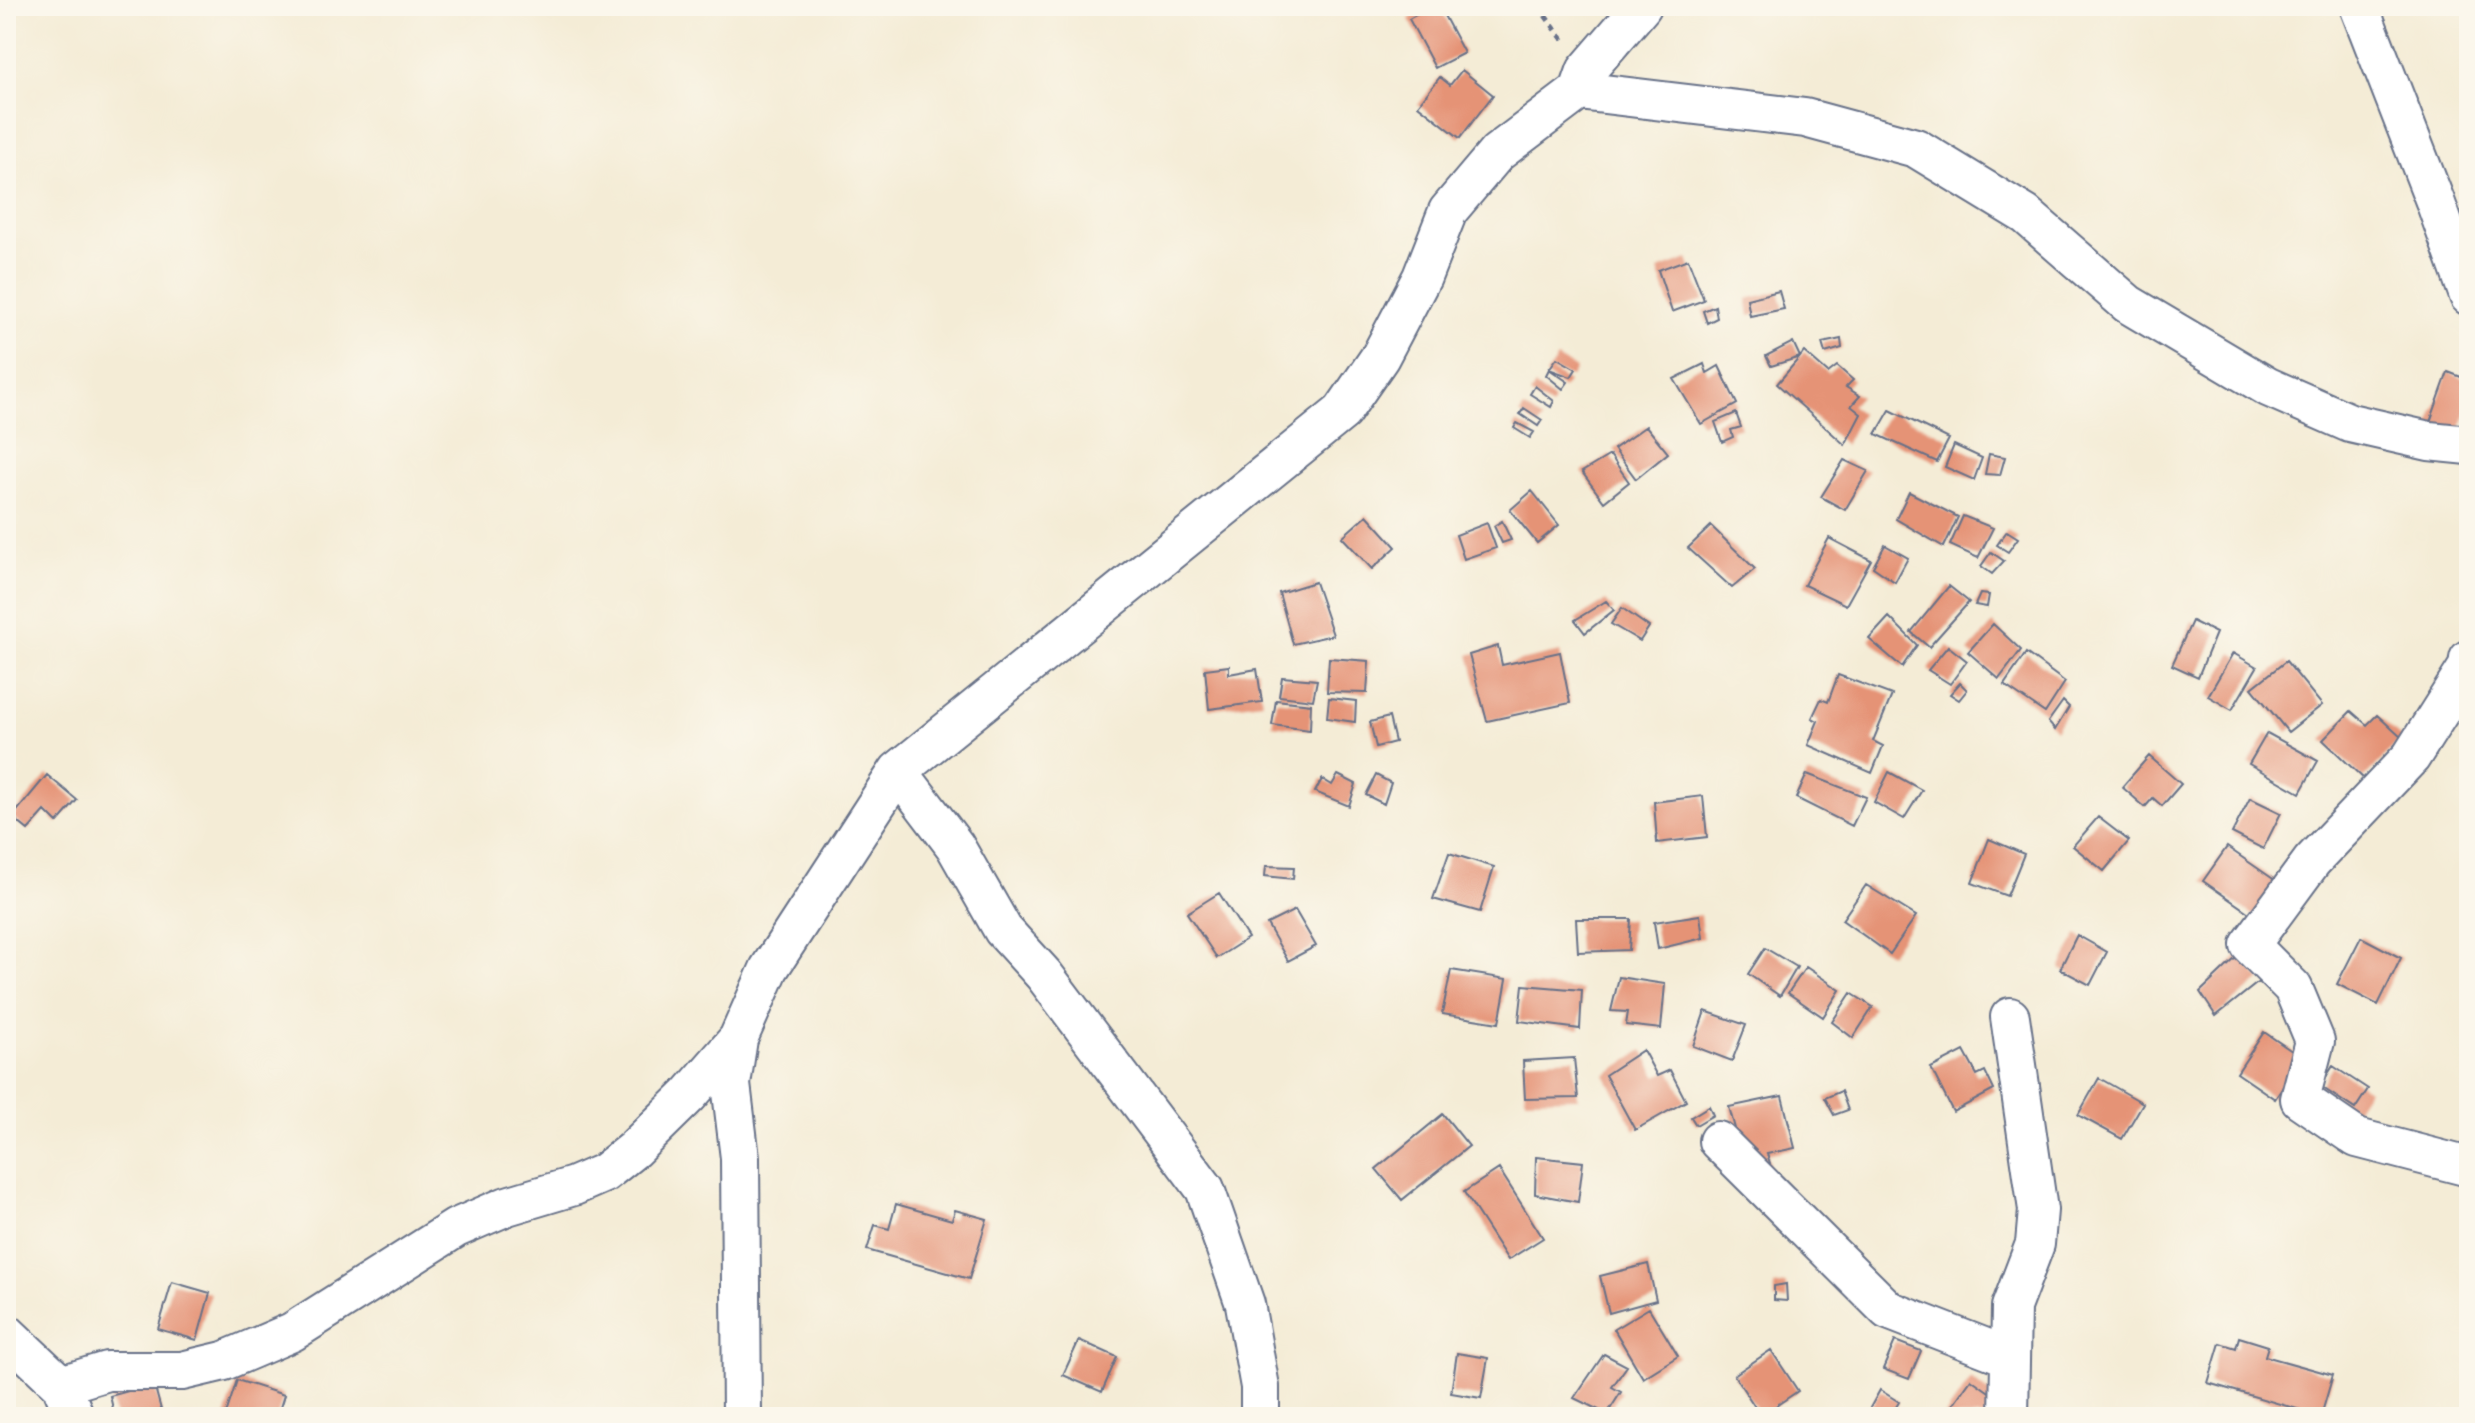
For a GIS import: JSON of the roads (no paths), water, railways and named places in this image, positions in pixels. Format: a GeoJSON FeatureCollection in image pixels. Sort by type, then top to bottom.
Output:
{"type":"FeatureCollection","features":[{"type":"Feature","properties":{"kind":"street"},"geometry":{"type":"LineString","coordinates":[[742,1417],[740,1158],[731,1084],[738,1039],[769,969],[898,771],[1342,412],[1380,357],[1422,277],[1448,211],[1497,153],[1579,91],[1586,71],[1642,6]]}},
{"type":"Feature","properties":{"kind":"street"},"geometry":{"type":"LineString","coordinates":[[2359,6],[2452,202],[2469,296]]}},
{"type":"Feature","properties":{"kind":"street"},"geometry":{"type":"LineString","coordinates":[[1579,91],[1805,118],[1916,148],[2026,215],[2128,304],[2268,387],[2350,423],[2429,441],[2469,445]]}},
{"type":"Feature","properties":{"kind":"street"},"geometry":{"type":"LineString","coordinates":[[2469,659],[2468,667],[2411,757],[2312,861],[2250,945],[2293,988],[2315,1041],[2300,1099],[2357,1138],[2469,1167]]}},
{"type":"Feature","properties":{"kind":"street"},"geometry":{"type":"LineString","coordinates":[[898,771],[955,846],[1003,930],[1044,975],[1205,1189],[1245,1304],[1260,1387],[1260,1417]]}},
{"type":"Feature","properties":{"kind":"street"},"geometry":{"type":"LineString","coordinates":[[2009,1417],[2011,1307],[2035,1244],[2038,1210],[2010,1017]]}},
{"type":"Feature","properties":{"kind":"street"},"geometry":{"type":"LineString","coordinates":[[6,1333],[68,1401],[107,1371],[182,1371],[224,1361],[292,1332],[456,1228],[507,1206],[574,1186],[604,1173],[634,1149],[689,1095],[738,1039]]}},
{"type":"Feature","properties":{"kind":"street"},"geometry":{"type":"LineString","coordinates":[[1718,1141],[1888,1310],[2009,1357]]}}]}
